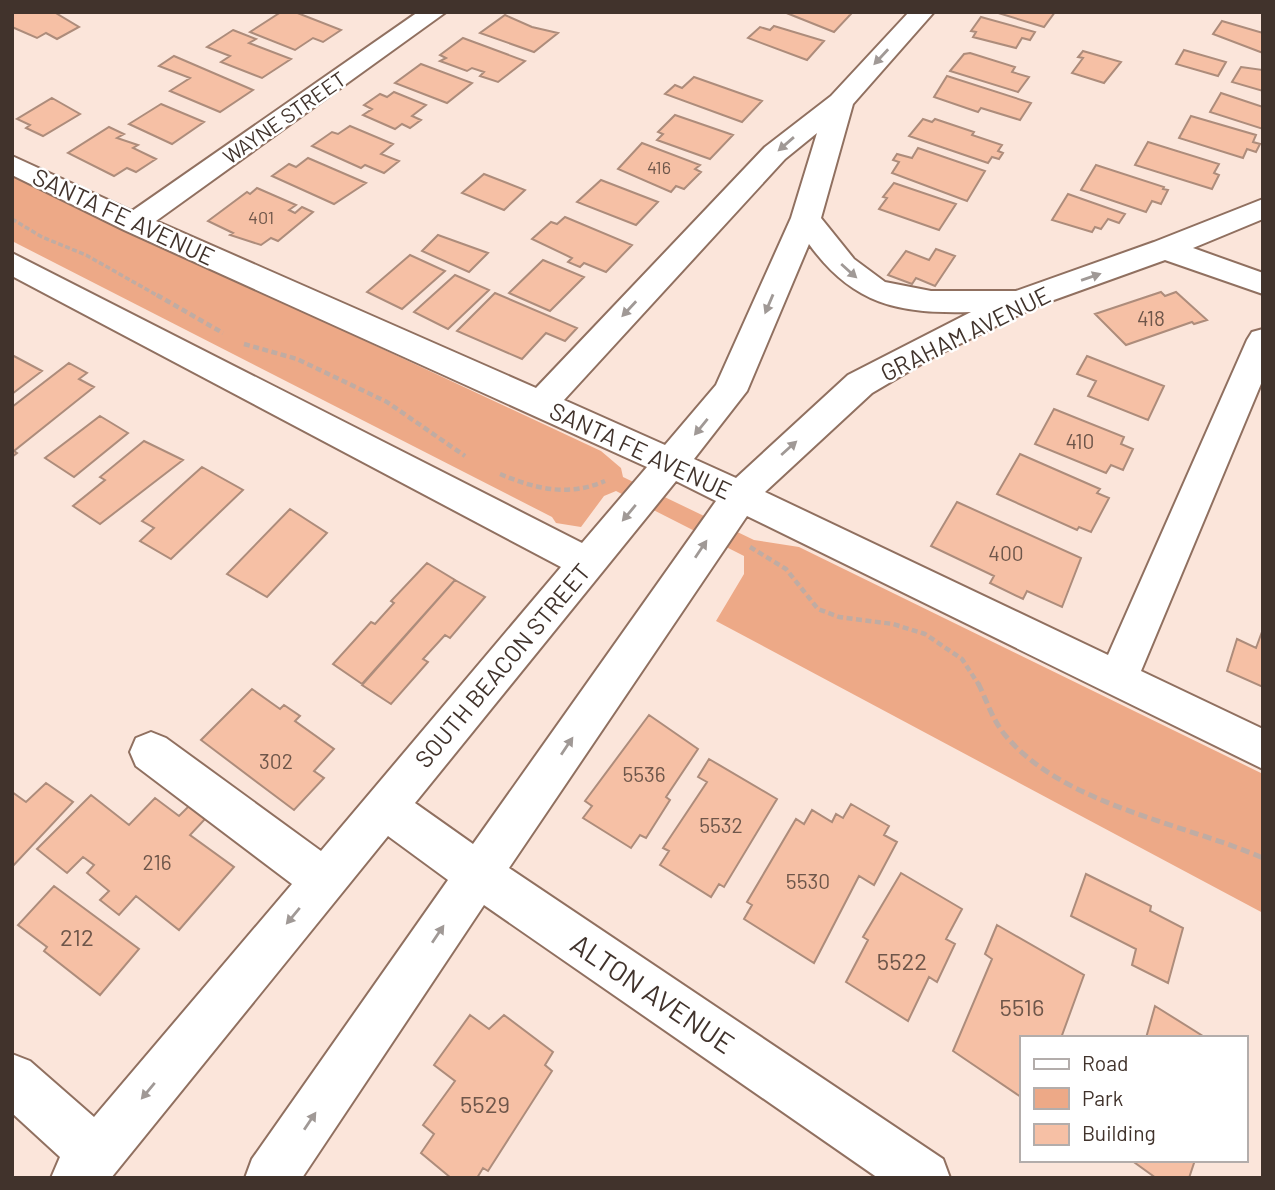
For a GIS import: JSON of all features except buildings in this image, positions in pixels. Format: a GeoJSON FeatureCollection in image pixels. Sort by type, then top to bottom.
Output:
{"type":"FeatureCollection","features":[{"type":"Feature","properties":{"kind":"street","name":"WAYNE STREET"},"geometry":{"type":"LineString","coordinates":[[134,223],[433,12]]}},
{"type":"Feature","properties":{"kind":"street","name":"SOUTH BEACON STREET"},"geometry":{"type":"LineString","coordinates":[[541,404],[775,153],[840,102],[922,12]]}},
{"type":"Feature","properties":{"kind":"street","name":"SOUTH BEACON STREET"},"geometry":{"type":"LineString","coordinates":[[86,1166],[730,391],[806,218],[840,102]]}},
{"type":"Feature","properties":{"kind":"street","name":"SANTA FE AVENUE"},"geometry":{"type":"LineString","coordinates":[[12,164],[134,223],[672,464],[1263,750]]}},
{"type":"Feature","properties":{"kind":"street","name":"GRAHAM AVENUE"},"geometry":{"type":"LineString","coordinates":[[740,496],[759,475],[860,384],[931,344],[1026,299],[1165,249],[1263,208]]}},
{"type":"Feature","properties":{"kind":"street"},"geometry":{"type":"LineString","coordinates":[[806,218],[833,257],[861,282],[884,291],[930,302],[1026,299]]}},
{"type":"Feature","properties":{"kind":"street"},"geometry":{"type":"LineString","coordinates":[[1165,249],[1263,284]]}},
{"type":"Feature","properties":{"kind":"street"},"geometry":{"type":"LineString","coordinates":[[12,264],[587,563]]}},
{"type":"Feature","properties":{"kind":"street"},"geometry":{"type":"LineString","coordinates":[[1117,680],[1263,340]]}},
{"type":"Feature","properties":{"kind":"street"},"geometry":{"type":"LineString","coordinates":[[271,1178],[740,496]]}},
{"type":"Feature","properties":{"kind":"street"},"geometry":{"type":"LineString","coordinates":[[151,751],[323,880]]}},
{"type":"Feature","properties":{"kind":"street","name":"ALTON AVENUE"},"geometry":{"type":"LineString","coordinates":[[383,807],[924,1178]]}},
{"type":"Feature","properties":{"kind":"street"},"geometry":{"type":"LineString","coordinates":[[12,1079],[86,1166]]}},
{"type":"Feature","properties":{"kind":"path"},"geometry":{"type":"LineString","coordinates":[[12,219],[42,237],[86,255],[225,334]]}},
{"type":"Feature","properties":{"kind":"path"},"geometry":{"type":"LineString","coordinates":[[236,341],[297,359],[387,402],[411,416],[440,441],[474,461]]}},
{"type":"Feature","properties":{"kind":"path"},"geometry":{"type":"LineString","coordinates":[[496,472],[527,485],[563,494],[590,489],[614,477]]}},
{"type":"Feature","properties":{"kind":"path"},"geometry":{"type":"LineString","coordinates":[[749,547],[788,570],[821,611],[842,618],[885,622],[919,632],[944,645],[964,661],[982,688],[992,714],[1006,737],[1045,769],[1068,783],[1140,813],[1236,845],[1263,858]]}},
{"type":"Feature","properties":{"kind":"green space"},"geometry":{"type":"Polygon","coordinates":[[[12,176],[601,451],[621,468],[623,477],[754,540],[799,547],[1263,774],[1263,913],[716,621],[744,574],[744,556],[616,491],[604,496],[581,527],[556,523],[552,517],[12,241],[12,176]]]}}]}
